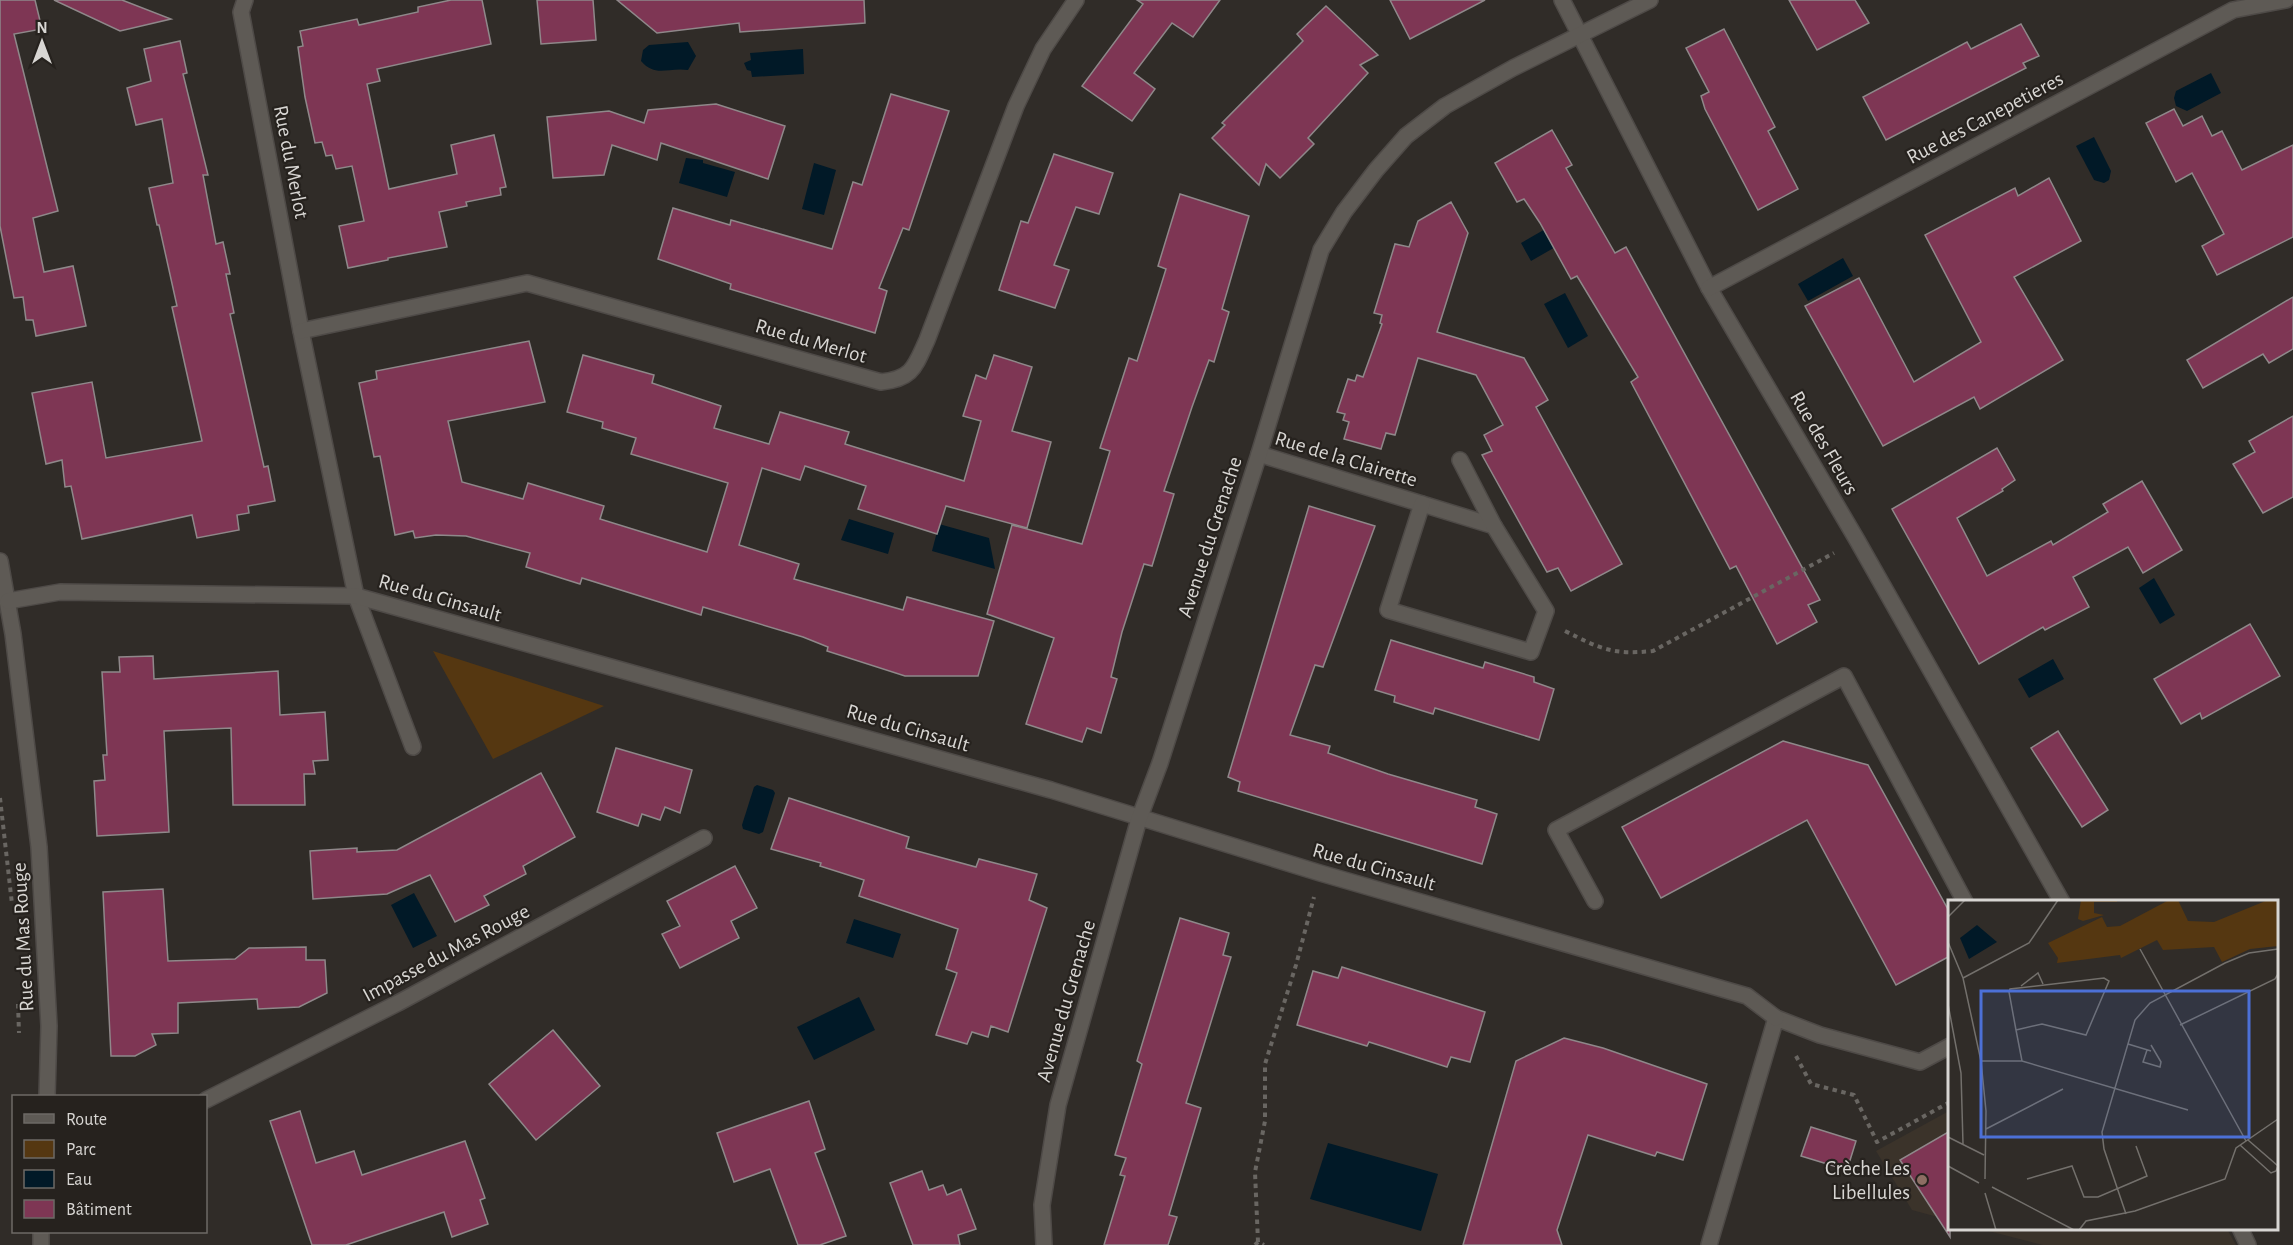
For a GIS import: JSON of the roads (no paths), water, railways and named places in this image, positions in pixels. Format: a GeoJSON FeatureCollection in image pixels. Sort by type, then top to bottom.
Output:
{"type":"FeatureCollection","features":[{"type":"Feature","properties":{"kind":"street","name":"Rue du Merlot"},"geometry":{"type":"LineString","coordinates":[[245,0],[241,12],[301,332],[356,596],[412,747]]}},
{"type":"Feature","properties":{"kind":"street","name":"Rue du Merlot"},"geometry":{"type":"LineString","coordinates":[[301,332],[527,283],[881,382],[899,380],[912,372],[927,340],[1016,106],[1043,49],[1076,0]]}},
{"type":"Feature","properties":{"kind":"street","name":"Rue des Fleurs"},"geometry":{"type":"LineString","coordinates":[[1562,0],[1708,288],[1857,540],[2061,900]]}},
{"type":"Feature","properties":{"kind":"street","name":"Avenue du Grenache"},"geometry":{"type":"LineString","coordinates":[[1044,1245],[1042,1205],[1058,1105],[1139,819],[1259,454],[1321,250],[1344,212],[1406,136],[1445,106],[1513,68],[1582,36],[1650,0]]}},
{"type":"Feature","properties":{"kind":"street","name":"Rue des Canepetieres"},"geometry":{"type":"LineString","coordinates":[[1708,288],[2234,10],[2286,0]]}},
{"type":"Feature","properties":{"kind":"street","name":"Rue de la Clairette"},"geometry":{"type":"LineString","coordinates":[[1259,454],[1494,526],[1546,611],[1531,652],[1388,610],[1422,504]]}},
{"type":"Feature","properties":{"kind":"street"},"geometry":{"type":"LineString","coordinates":[[1460,460],[1494,526]]}},
{"type":"Feature","properties":{"kind":"street","name":"Rue du Mas Rouge"},"geometry":{"type":"LineString","coordinates":[[0,561],[8,601],[39,847],[49,1026],[47,1095]]}},
{"type":"Feature","properties":{"kind":"street","name":"Rue du Cinsault"},"geometry":{"type":"LineString","coordinates":[[8,601],[60,592],[356,596],[1039,786],[1139,819],[1320,873],[1747,996],[1776,1018],[1820,1035],[1920,1062],[1948,1047]]}},
{"type":"Feature","properties":{"kind":"street"},"geometry":{"type":"LineString","coordinates":[[1595,901],[1556,830],[1844,676],[1964,900]]}},
{"type":"Feature","properties":{"kind":"street","name":"Impasse du Mas Rouge"},"geometry":{"type":"LineString","coordinates":[[207,1099],[398,1003],[704,838]]}},
{"type":"Feature","properties":{"kind":"street"},"geometry":{"type":"LineString","coordinates":[[1709,1245],[1776,1018]]}},
{"type":"Feature","properties":{"kind":"street"},"geometry":{"type":"LineString","coordinates":[[2241,1230],[2248,1245]]}},
{"type":"Feature","properties":{"kind":"water"},"geometry":{"type":"Polygon","coordinates":[[[688,42],[696,56],[688,70],[657,71],[641,61],[643,50],[649,45],[688,42]]]}},
{"type":"Feature","properties":{"kind":"water"},"geometry":{"type":"Polygon","coordinates":[[[803,49],[804,74],[752,77],[751,71],[747,70],[744,63],[751,60],[750,53],[803,49]]]}},
{"type":"Feature","properties":{"kind":"water"},"geometry":{"type":"Polygon","coordinates":[[[2211,73],[2221,93],[2187,111],[2176,106],[2174,98],[2176,91],[2211,73]]]}},
{"type":"Feature","properties":{"kind":"water"},"geometry":{"type":"Polygon","coordinates":[[[2094,137],[2111,171],[2109,180],[2104,183],[2094,180],[2076,146],[2094,137]]]}},
{"type":"Feature","properties":{"kind":"water"},"geometry":{"type":"Polygon","coordinates":[[[686,158],[703,160],[703,163],[735,172],[727,197],[679,183],[686,158]]]}},
{"type":"Feature","properties":{"kind":"water"},"geometry":{"type":"Polygon","coordinates":[[[814,163],[836,170],[824,215],[802,209],[814,163]]]}},
{"type":"Feature","properties":{"kind":"water"},"geometry":{"type":"Polygon","coordinates":[[[1561,220],[1571,238],[1531,261],[1521,243],[1561,220]]]}},
{"type":"Feature","properties":{"kind":"water"},"geometry":{"type":"Polygon","coordinates":[[[1843,258],[1853,276],[1808,301],[1798,284],[1843,258]]]}},
{"type":"Feature","properties":{"kind":"water"},"geometry":{"type":"Polygon","coordinates":[[[1565,293],[1588,336],[1568,348],[1544,304],[1565,293]]]}},
{"type":"Feature","properties":{"kind":"water"},"geometry":{"type":"Polygon","coordinates":[[[849,519],[894,533],[888,554],[841,540],[849,519]]]}},
{"type":"Feature","properties":{"kind":"water"},"geometry":{"type":"Polygon","coordinates":[[[939,524],[989,538],[995,569],[932,551],[939,524]]]}},
{"type":"Feature","properties":{"kind":"water"},"geometry":{"type":"Polygon","coordinates":[[[2154,578],[2175,615],[2160,624],[2139,588],[2154,578]]]}},
{"type":"Feature","properties":{"kind":"water"},"geometry":{"type":"Polygon","coordinates":[[[2053,659],[2064,679],[2029,698],[2018,679],[2053,659]]]}},
{"type":"Feature","properties":{"kind":"water"},"geometry":{"type":"Polygon","coordinates":[[[757,785],[773,790],[775,793],[763,832],[759,834],[743,829],[742,825],[754,787],[757,785]]]}},
{"type":"Feature","properties":{"kind":"water"},"geometry":{"type":"Polygon","coordinates":[[[414,893],[437,936],[413,948],[391,905],[414,893]]]}},
{"type":"Feature","properties":{"kind":"water"},"geometry":{"type":"Polygon","coordinates":[[[854,919],[901,934],[893,958],[846,943],[854,919]]]}},
{"type":"Feature","properties":{"kind":"water"},"geometry":{"type":"Polygon","coordinates":[[[859,997],[875,1030],[814,1060],[797,1027],[859,997]]]}},
{"type":"Feature","properties":{"kind":"water"},"geometry":{"type":"Polygon","coordinates":[[[1328,1143],[1438,1174],[1421,1231],[1310,1199],[1328,1143]]]}},
{"type":"Feature","properties":{"kind":"place","name":"Crèche Les Libellules"},"geometry":{"type":"Point","coordinates":[1922,1180]}}]}
